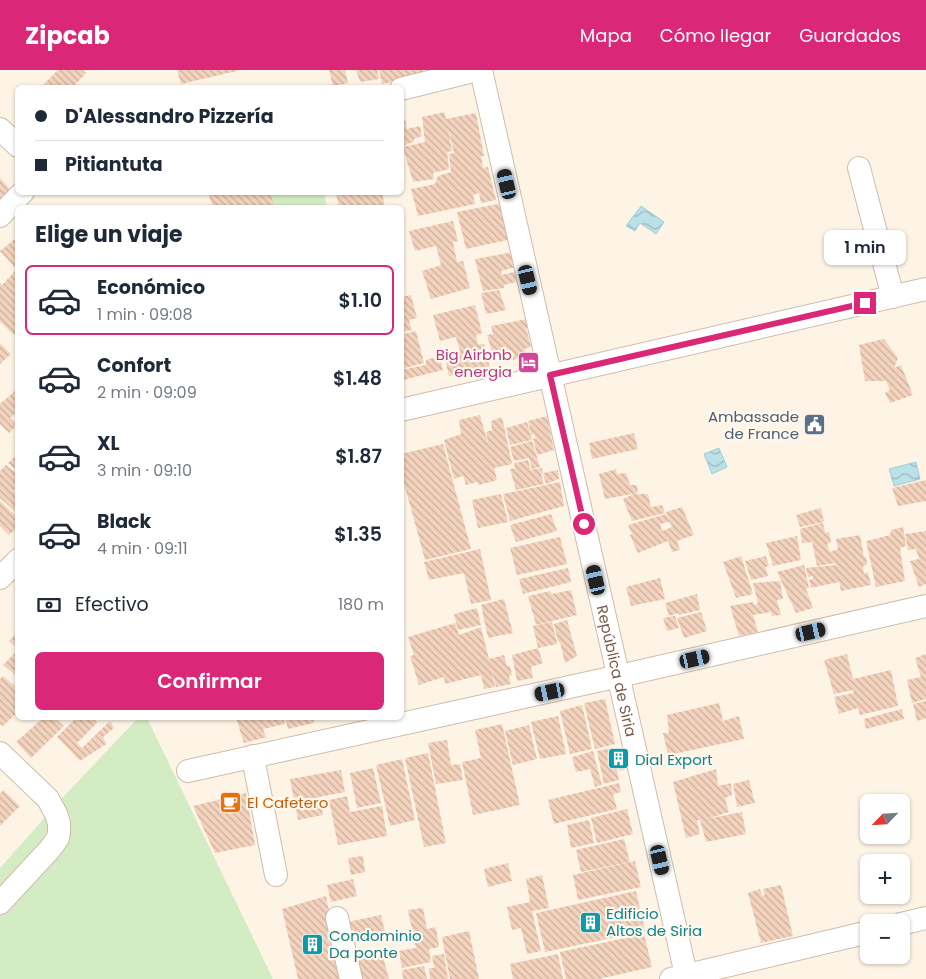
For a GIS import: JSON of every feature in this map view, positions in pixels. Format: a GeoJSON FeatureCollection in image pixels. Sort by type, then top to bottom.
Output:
{"type":"FeatureCollection","features":[{"type":"Feature","properties":{"kind":"street"},"geometry":{"type":"LineString","coordinates":[[404,87],[479,70]]}},
{"type":"Feature","properties":{"kind":"street","name":"República de Siria"},"geometry":{"type":"LineString","coordinates":[[479,70],[618,676],[682,978]]}},
{"type":"Feature","properties":{"kind":"street"},"geometry":{"type":"LineString","coordinates":[[0,129],[15,143]]}},
{"type":"Feature","properties":{"kind":"street"},"geometry":{"type":"LineString","coordinates":[[859,168],[892,297]]}},
{"type":"Feature","properties":{"kind":"street"},"geometry":{"type":"LineString","coordinates":[[0,216],[20,195]]}},
{"type":"Feature","properties":{"kind":"street"},"geometry":{"type":"LineString","coordinates":[[404,409],[926,289]]}},
{"type":"Feature","properties":{"kind":"street"},"geometry":{"type":"LineString","coordinates":[[0,578],[15,563]]}},
{"type":"Feature","properties":{"kind":"street"},"geometry":{"type":"LineString","coordinates":[[188,771],[926,606]]}},
{"type":"Feature","properties":{"kind":"street"},"geometry":{"type":"LineString","coordinates":[[0,753],[48,799],[59,823],[58,838],[50,849],[0,903]]}},
{"type":"Feature","properties":{"kind":"street"},"geometry":{"type":"LineString","coordinates":[[253,756],[276,875]]}},
{"type":"Feature","properties":{"kind":"street"},"geometry":{"type":"LineString","coordinates":[[337,918],[351,979]]}},
{"type":"Feature","properties":{"kind":"street"},"geometry":{"type":"LineString","coordinates":[[910,922],[926,918]]}},
{"type":"Feature","properties":{"kind":"street"},"geometry":{"type":"LineString","coordinates":[[682,978],[860,934]]}},
{"type":"Feature","properties":{"kind":"green space"},"geometry":{"type":"Polygon","coordinates":[[[245,195],[324,195],[327,205],[247,205],[245,195]]]}},
{"type":"Feature","properties":{"kind":"green space"},"geometry":{"type":"Polygon","coordinates":[[[136,720],[148,720],[273,979],[0,979],[0,868],[63,797],[136,720]]]}},
{"type":"Feature","properties":{"kind":"water"},"geometry":{"type":"Polygon","coordinates":[[[641,206],[664,222],[656,234],[640,223],[635,231],[626,226],[641,206]]]}},
{"type":"Feature","properties":{"kind":"water"},"geometry":{"type":"Polygon","coordinates":[[[719,448],[727,467],[712,474],[704,454],[719,448]]]}},
{"type":"Feature","properties":{"kind":"water"},"geometry":{"type":"Polygon","coordinates":[[[916,462],[920,479],[894,486],[889,469],[916,462]]]}},
{"type":"Feature","properties":{"kind":"building"},"geometry":{"type":"Polygon","coordinates":[[[58,70],[83,70],[86,73],[75,85],[44,84],[58,70]]]}},
{"type":"Feature","properties":{"kind":"building"},"geometry":{"type":"Polygon","coordinates":[[[177,70],[237,70],[237,71],[181,84],[177,70]]]}},
{"type":"Feature","properties":{"kind":"building"},"geometry":{"type":"Polygon","coordinates":[[[329,70],[345,70],[348,83],[333,85],[329,70]]]}},
{"type":"Feature","properties":{"kind":"building"},"geometry":{"type":"Polygon","coordinates":[[[356,70],[377,70],[379,79],[360,82],[356,70]]]}},
{"type":"Feature","properties":{"kind":"building"},"geometry":{"type":"Polygon","coordinates":[[[379,70],[423,70],[424,75],[382,84],[379,70]]]}},
{"type":"Feature","properties":{"kind":"building"},"geometry":{"type":"Polygon","coordinates":[[[444,112],[446,119],[476,113],[484,156],[481,156],[483,168],[488,167],[496,200],[481,203],[479,193],[473,195],[475,204],[418,216],[411,189],[435,184],[438,176],[451,172],[449,154],[454,153],[448,127],[452,151],[447,152],[449,169],[433,173],[434,179],[413,182],[404,147],[425,142],[422,117],[444,112]]]}},
{"type":"Feature","properties":{"kind":"building"},"geometry":{"type":"Polygon","coordinates":[[[404,119],[407,129],[420,126],[422,136],[414,139],[414,142],[404,145],[404,119]]]}},
{"type":"Feature","properties":{"kind":"building"},"geometry":{"type":"Polygon","coordinates":[[[0,178],[11,190],[1,200],[0,199],[0,178]]]}},
{"type":"Feature","properties":{"kind":"building"},"geometry":{"type":"Polygon","coordinates":[[[209,195],[272,195],[273,205],[212,205],[209,195]]]}},
{"type":"Feature","properties":{"kind":"building"},"geometry":{"type":"Polygon","coordinates":[[[337,195],[383,195],[384,205],[365,205],[338,205],[337,195]]]}},
{"type":"Feature","properties":{"kind":"building"},"geometry":{"type":"Polygon","coordinates":[[[503,203],[512,239],[466,249],[457,212],[503,203]]]}},
{"type":"Feature","properties":{"kind":"building"},"geometry":{"type":"Polygon","coordinates":[[[453,221],[458,241],[453,242],[457,262],[463,261],[470,288],[431,299],[422,271],[441,265],[436,246],[415,251],[409,231],[453,221]]]}},
{"type":"Feature","properties":{"kind":"building"},"geometry":{"type":"Polygon","coordinates":[[[15,239],[14,267],[0,251],[15,239]]]}},
{"type":"Feature","properties":{"kind":"building"},"geometry":{"type":"Polygon","coordinates":[[[513,252],[516,267],[501,271],[502,275],[517,271],[520,281],[504,285],[504,288],[483,291],[475,259],[513,252]]]}},
{"type":"Feature","properties":{"kind":"building"},"geometry":{"type":"Polygon","coordinates":[[[15,271],[14,335],[0,322],[0,283],[2,285],[15,271]]]}},
{"type":"Feature","properties":{"kind":"building"},"geometry":{"type":"Polygon","coordinates":[[[499,290],[506,310],[486,314],[481,293],[499,290]]]}},
{"type":"Feature","properties":{"kind":"building"},"geometry":{"type":"Polygon","coordinates":[[[411,295],[417,318],[409,320],[412,330],[404,331],[404,296],[411,295]]]}},
{"type":"Feature","properties":{"kind":"building"},"geometry":{"type":"Polygon","coordinates":[[[475,305],[482,333],[476,335],[478,345],[484,344],[490,368],[449,376],[444,355],[460,351],[456,337],[440,341],[433,315],[475,305]]]}},
{"type":"Feature","properties":{"kind":"building"},"geometry":{"type":"Polygon","coordinates":[[[527,319],[529,328],[526,328],[531,347],[524,349],[526,355],[508,362],[506,353],[493,356],[487,335],[493,334],[491,326],[527,319]]]}},
{"type":"Feature","properties":{"kind":"building"},"geometry":{"type":"Polygon","coordinates":[[[416,331],[424,363],[404,368],[404,334],[416,331]]]}},
{"type":"Feature","properties":{"kind":"building"},"geometry":{"type":"Polygon","coordinates":[[[884,339],[898,358],[894,368],[901,365],[913,395],[890,403],[885,393],[890,390],[886,381],[865,381],[859,345],[884,339]]]}},
{"type":"Feature","properties":{"kind":"building"},"geometry":{"type":"Polygon","coordinates":[[[0,343],[11,354],[0,364],[0,343]]]}},
{"type":"Feature","properties":{"kind":"building"},"geometry":{"type":"Polygon","coordinates":[[[440,356],[443,370],[404,380],[404,369],[426,365],[426,360],[440,356]]]}},
{"type":"Feature","properties":{"kind":"building"},"geometry":{"type":"Polygon","coordinates":[[[15,391],[15,414],[10,418],[15,423],[15,427],[9,433],[0,424],[0,404],[15,391]]]}},
{"type":"Feature","properties":{"kind":"building"},"geometry":{"type":"Polygon","coordinates":[[[480,415],[489,447],[486,432],[492,430],[491,421],[502,417],[512,464],[494,468],[497,480],[479,485],[477,482],[466,485],[463,476],[454,479],[444,440],[461,434],[459,420],[480,415]]]}},
{"type":"Feature","properties":{"kind":"building"},"geometry":{"type":"Polygon","coordinates":[[[547,416],[554,450],[537,455],[533,439],[536,438],[534,434],[531,435],[528,421],[547,416]]]}},
{"type":"Feature","properties":{"kind":"building"},"geometry":{"type":"Polygon","coordinates":[[[527,422],[532,440],[510,445],[506,428],[527,422]]]}},
{"type":"Feature","properties":{"kind":"building"},"geometry":{"type":"Polygon","coordinates":[[[634,433],[638,449],[592,459],[589,443],[634,433]]]}},
{"type":"Feature","properties":{"kind":"building"},"geometry":{"type":"Polygon","coordinates":[[[532,441],[540,467],[532,469],[529,458],[514,461],[510,447],[532,441]]]}},
{"type":"Feature","properties":{"kind":"building"},"geometry":{"type":"Polygon","coordinates":[[[443,444],[471,549],[425,560],[404,483],[404,453],[443,444]]]}},
{"type":"Feature","properties":{"kind":"building"},"geometry":{"type":"Polygon","coordinates":[[[15,457],[15,469],[8,463],[15,457]]]}},
{"type":"Feature","properties":{"kind":"building"},"geometry":{"type":"Polygon","coordinates":[[[528,460],[531,470],[542,468],[543,473],[541,474],[544,484],[516,490],[510,469],[515,468],[514,463],[528,460]]]}},
{"type":"Feature","properties":{"kind":"building"},"geometry":{"type":"Polygon","coordinates":[[[6,465],[15,472],[15,489],[13,491],[15,493],[15,511],[0,498],[0,471],[6,465]]]}},
{"type":"Feature","properties":{"kind":"building"},"geometry":{"type":"Polygon","coordinates":[[[616,469],[617,474],[626,473],[630,485],[637,485],[638,493],[605,499],[599,474],[616,469]]]}},
{"type":"Feature","properties":{"kind":"building"},"geometry":{"type":"Polygon","coordinates":[[[558,470],[559,479],[546,484],[543,473],[558,470]]]}},
{"type":"Feature","properties":{"kind":"building"},"geometry":{"type":"Polygon","coordinates":[[[926,480],[926,501],[898,506],[892,488],[926,480]]]}},
{"type":"Feature","properties":{"kind":"building"},"geometry":{"type":"Polygon","coordinates":[[[560,482],[564,506],[510,521],[503,494],[560,482]]]}},
{"type":"Feature","properties":{"kind":"building"},"geometry":{"type":"Polygon","coordinates":[[[501,494],[508,522],[478,528],[472,500],[501,494]]]}},
{"type":"Feature","properties":{"kind":"building"},"geometry":{"type":"Polygon","coordinates":[[[634,494],[648,494],[651,507],[662,505],[665,513],[632,521],[623,499],[634,494]]]}},
{"type":"Feature","properties":{"kind":"building"},"geometry":{"type":"Polygon","coordinates":[[[0,501],[15,515],[15,530],[9,535],[0,526],[0,501]]]}},
{"type":"Feature","properties":{"kind":"building"},"geometry":{"type":"Polygon","coordinates":[[[682,507],[694,535],[677,541],[680,550],[672,552],[668,541],[638,553],[628,525],[666,514],[670,522],[666,512],[682,507]],[[670,522],[660,524],[662,531],[672,527],[670,522]]]}},
{"type":"Feature","properties":{"kind":"building"},"geometry":{"type":"Polygon","coordinates":[[[821,508],[824,522],[800,527],[796,515],[821,508]]]}},
{"type":"Feature","properties":{"kind":"building"},"geometry":{"type":"Polygon","coordinates":[[[551,514],[557,531],[516,542],[510,525],[551,514]]]}},
{"type":"Feature","properties":{"kind":"building"},"geometry":{"type":"Polygon","coordinates":[[[823,523],[825,533],[829,532],[831,542],[827,544],[830,552],[838,549],[836,539],[860,535],[867,565],[863,566],[864,574],[868,572],[871,585],[841,591],[839,582],[811,588],[809,580],[813,579],[813,576],[808,577],[806,568],[836,565],[835,563],[817,566],[812,542],[802,543],[800,529],[823,523]]]}},
{"type":"Feature","properties":{"kind":"building"},"geometry":{"type":"Polygon","coordinates":[[[903,527],[906,546],[900,548],[905,581],[876,587],[866,541],[890,535],[891,530],[903,527]]]}},
{"type":"Feature","properties":{"kind":"building"},"geometry":{"type":"Polygon","coordinates":[[[926,531],[926,584],[919,587],[910,561],[919,559],[916,549],[908,550],[905,534],[926,531]]]}},
{"type":"Feature","properties":{"kind":"building"},"geometry":{"type":"Polygon","coordinates":[[[797,536],[801,560],[773,566],[766,543],[797,536]]]}},
{"type":"Feature","properties":{"kind":"building"},"geometry":{"type":"Polygon","coordinates":[[[560,537],[567,564],[517,575],[510,548],[560,537]]]}},
{"type":"Feature","properties":{"kind":"building"},"geometry":{"type":"Polygon","coordinates":[[[480,549],[491,600],[471,604],[464,573],[429,580],[424,562],[480,549]]]}},
{"type":"Feature","properties":{"kind":"building"},"geometry":{"type":"Polygon","coordinates":[[[741,556],[753,594],[736,598],[723,562],[741,556]]]}},
{"type":"Feature","properties":{"kind":"building"},"geometry":{"type":"Polygon","coordinates":[[[766,556],[769,566],[765,567],[768,576],[751,580],[745,561],[766,556]]]}},
{"type":"Feature","properties":{"kind":"building"},"geometry":{"type":"Polygon","coordinates":[[[804,565],[809,588],[806,589],[813,608],[796,613],[777,572],[804,565]]]}},
{"type":"Feature","properties":{"kind":"building"},"geometry":{"type":"Polygon","coordinates":[[[568,568],[571,582],[523,594],[519,579],[568,568]]]}},
{"type":"Feature","properties":{"kind":"building"},"geometry":{"type":"Polygon","coordinates":[[[660,578],[665,599],[631,606],[626,587],[660,578]]]}},
{"type":"Feature","properties":{"kind":"building"},"geometry":{"type":"Polygon","coordinates":[[[780,581],[783,599],[777,600],[781,615],[772,616],[771,612],[753,615],[758,632],[739,636],[730,606],[753,602],[754,605],[758,604],[753,583],[780,581]]]}},
{"type":"Feature","properties":{"kind":"building"},"geometry":{"type":"Polygon","coordinates":[[[571,590],[577,615],[536,625],[528,596],[550,591],[552,594],[571,590]]]}},
{"type":"Feature","properties":{"kind":"building"},"geometry":{"type":"Polygon","coordinates":[[[697,594],[700,610],[669,616],[665,603],[697,594]]]}},
{"type":"Feature","properties":{"kind":"building"},"geometry":{"type":"Polygon","coordinates":[[[504,599],[513,633],[488,638],[481,605],[504,599]]]}},
{"type":"Feature","properties":{"kind":"building"},"geometry":{"type":"Polygon","coordinates":[[[477,608],[481,625],[458,630],[454,614],[477,608]]]}},
{"type":"Feature","properties":{"kind":"building"},"geometry":{"type":"Polygon","coordinates":[[[701,612],[707,631],[684,638],[677,618],[701,612]]]}},
{"type":"Feature","properties":{"kind":"building"},"geometry":{"type":"Polygon","coordinates":[[[675,616],[679,628],[667,631],[663,618],[675,616]]]}},
{"type":"Feature","properties":{"kind":"building"},"geometry":{"type":"Polygon","coordinates":[[[567,620],[577,656],[565,663],[554,624],[567,620]]]}},
{"type":"Feature","properties":{"kind":"building"},"geometry":{"type":"Polygon","coordinates":[[[552,622],[557,644],[538,648],[533,626],[552,622]]]}},
{"type":"Feature","properties":{"kind":"building"},"geometry":{"type":"Polygon","coordinates":[[[455,623],[459,635],[481,627],[489,659],[504,655],[507,666],[510,666],[512,675],[509,676],[511,684],[496,687],[491,667],[495,687],[484,689],[481,675],[445,684],[444,677],[419,685],[410,656],[414,655],[408,637],[455,623]]]}},
{"type":"Feature","properties":{"kind":"building"},"geometry":{"type":"Polygon","coordinates":[[[15,635],[15,646],[9,641],[15,635]]]}},
{"type":"Feature","properties":{"kind":"building"},"geometry":{"type":"Polygon","coordinates":[[[538,648],[543,663],[531,667],[533,678],[517,681],[512,655],[538,648]]]}},
{"type":"Feature","properties":{"kind":"building"},"geometry":{"type":"Polygon","coordinates":[[[15,653],[15,675],[3,665],[15,653]]]}},
{"type":"Feature","properties":{"kind":"building"},"geometry":{"type":"Polygon","coordinates":[[[847,654],[853,679],[891,670],[898,706],[860,715],[858,708],[839,714],[834,697],[854,693],[853,690],[834,694],[824,660],[847,654]]]}},
{"type":"Feature","properties":{"kind":"building"},"geometry":{"type":"Polygon","coordinates":[[[926,654],[926,699],[912,703],[907,680],[921,677],[915,658],[926,654]]]}},
{"type":"Feature","properties":{"kind":"building"},"geometry":{"type":"Polygon","coordinates":[[[3,676],[15,686],[15,715],[3,726],[0,724],[0,679],[3,676]]]}},
{"type":"Feature","properties":{"kind":"building"},"geometry":{"type":"Polygon","coordinates":[[[605,699],[615,744],[595,749],[584,703],[605,699]]]}},
{"type":"Feature","properties":{"kind":"building"},"geometry":{"type":"Polygon","coordinates":[[[926,701],[926,718],[917,721],[913,704],[926,701]]]}},
{"type":"Feature","properties":{"kind":"building"},"geometry":{"type":"Polygon","coordinates":[[[719,703],[723,721],[739,716],[744,739],[668,755],[663,733],[669,733],[667,715],[719,703]]]}},
{"type":"Feature","properties":{"kind":"building"},"geometry":{"type":"Polygon","coordinates":[[[582,705],[592,749],[570,754],[560,711],[582,705]]]}},
{"type":"Feature","properties":{"kind":"building"},"geometry":{"type":"Polygon","coordinates":[[[902,709],[904,719],[866,729],[864,719],[902,709]]]}},
{"type":"Feature","properties":{"kind":"building"},"geometry":{"type":"Polygon","coordinates":[[[558,716],[566,754],[540,759],[531,722],[558,716]]]}},
{"type":"Feature","properties":{"kind":"building"},"geometry":{"type":"Polygon","coordinates":[[[41,720],[57,720],[64,726],[31,758],[16,742],[41,720]]]}},
{"type":"Feature","properties":{"kind":"building"},"geometry":{"type":"Polygon","coordinates":[[[74,720],[95,720],[97,723],[77,743],[82,748],[110,721],[114,728],[103,737],[106,744],[80,761],[57,737],[74,720]]]}},
{"type":"Feature","properties":{"kind":"building"},"geometry":{"type":"Polygon","coordinates":[[[237,720],[284,720],[285,724],[263,729],[266,737],[244,743],[237,720]]]}},
{"type":"Feature","properties":{"kind":"building"},"geometry":{"type":"Polygon","coordinates":[[[286,720],[313,720],[314,723],[288,729],[286,720]]]}},
{"type":"Feature","properties":{"kind":"building"},"geometry":{"type":"Polygon","coordinates":[[[502,724],[520,805],[473,815],[462,762],[481,758],[475,730],[502,724]]]}},
{"type":"Feature","properties":{"kind":"building"},"geometry":{"type":"Polygon","coordinates":[[[529,725],[537,759],[513,765],[505,731],[529,725]]]}},
{"type":"Feature","properties":{"kind":"building"},"geometry":{"type":"Polygon","coordinates":[[[447,740],[451,765],[460,764],[463,780],[436,784],[428,743],[447,740]]]}},
{"type":"Feature","properties":{"kind":"building"},"geometry":{"type":"Polygon","coordinates":[[[612,748],[619,780],[604,784],[597,751],[612,748]]]}},
{"type":"Feature","properties":{"kind":"building","name":"Dial Export"},"geometry":{"type":"Polygon","coordinates":[[[619,748],[624,770],[619,771],[614,749],[619,748]]]}},
{"type":"Feature","properties":{"kind":"building"},"geometry":{"type":"Polygon","coordinates":[[[593,751],[602,785],[595,787],[590,769],[576,772],[572,757],[593,751]]]}},
{"type":"Feature","properties":{"kind":"building"},"geometry":{"type":"Polygon","coordinates":[[[428,753],[446,843],[424,847],[405,758],[428,753]]]}},
{"type":"Feature","properties":{"kind":"building"},"geometry":{"type":"Polygon","coordinates":[[[402,759],[415,820],[390,826],[376,765],[402,759]]]}},
{"type":"Feature","properties":{"kind":"building"},"geometry":{"type":"Polygon","coordinates":[[[373,768],[381,803],[357,808],[350,773],[373,768]]]}},
{"type":"Feature","properties":{"kind":"building"},"geometry":{"type":"Polygon","coordinates":[[[716,769],[718,786],[731,783],[732,795],[725,798],[729,812],[706,819],[742,812],[746,834],[706,842],[700,820],[697,820],[700,834],[686,838],[673,782],[716,769]]]}},
{"type":"Feature","properties":{"kind":"building"},"geometry":{"type":"Polygon","coordinates":[[[341,770],[345,792],[319,797],[323,815],[298,820],[290,779],[341,770]]]}},
{"type":"Feature","properties":{"kind":"building"},"geometry":{"type":"Polygon","coordinates":[[[749,780],[755,803],[737,807],[733,784],[749,780]]]}},
{"type":"Feature","properties":{"kind":"building"},"geometry":{"type":"Polygon","coordinates":[[[619,783],[621,792],[613,794],[617,809],[554,824],[548,800],[619,783]]]}},
{"type":"Feature","properties":{"kind":"building"},"geometry":{"type":"Polygon","coordinates":[[[3,790],[20,806],[0,826],[0,794],[3,790]]]}},
{"type":"Feature","properties":{"kind":"building"},"geometry":{"type":"Polygon","coordinates":[[[246,793],[255,845],[215,853],[193,806],[246,793]]]}},
{"type":"Feature","properties":{"kind":"building"},"geometry":{"type":"Polygon","coordinates":[[[347,796],[350,812],[382,806],[387,836],[338,845],[329,800],[347,796]]]}},
{"type":"Feature","properties":{"kind":"building"},"geometry":{"type":"Polygon","coordinates":[[[627,809],[633,834],[597,843],[591,818],[627,809]]]}},
{"type":"Feature","properties":{"kind":"building"},"geometry":{"type":"Polygon","coordinates":[[[589,820],[594,843],[571,848],[567,825],[589,820]]]}},
{"type":"Feature","properties":{"kind":"building"},"geometry":{"type":"Polygon","coordinates":[[[624,839],[630,862],[581,872],[576,850],[624,839]]]}},
{"type":"Feature","properties":{"kind":"building"},"geometry":{"type":"Polygon","coordinates":[[[363,856],[365,872],[351,875],[348,858],[363,856]]]}},
{"type":"Feature","properties":{"kind":"building"},"geometry":{"type":"Polygon","coordinates":[[[635,861],[641,887],[578,900],[573,875],[635,861]]]}},
{"type":"Feature","properties":{"kind":"building"},"geometry":{"type":"Polygon","coordinates":[[[508,863],[512,881],[488,887],[484,869],[508,863]]]}},
{"type":"Feature","properties":{"kind":"building"},"geometry":{"type":"Polygon","coordinates":[[[542,875],[549,908],[532,911],[541,951],[527,954],[521,928],[512,930],[507,907],[530,902],[526,879],[542,875]]]}},
{"type":"Feature","properties":{"kind":"building"},"geometry":{"type":"Polygon","coordinates":[[[353,879],[357,896],[331,902],[327,885],[353,879]]]}},
{"type":"Feature","properties":{"kind":"building"},"geometry":{"type":"Polygon","coordinates":[[[781,885],[793,936],[761,943],[748,893],[760,889],[762,896],[765,895],[763,889],[781,885]]]}},
{"type":"Feature","properties":{"kind":"building","name":"Edificio Altos de Siria"},"geometry":{"type":"Polygon","coordinates":[[[636,891],[645,931],[545,952],[536,913],[636,891]]]}},
{"type":"Feature","properties":{"kind":"building","name":"Condominio Da ponte"},"geometry":{"type":"Polygon","coordinates":[[[326,896],[343,979],[298,979],[282,909],[326,896]]]}},
{"type":"Feature","properties":{"kind":"building"},"geometry":{"type":"Polygon","coordinates":[[[423,908],[427,929],[436,927],[439,947],[429,949],[431,962],[402,968],[399,951],[416,948],[408,910],[423,908]]]}},
{"type":"Feature","properties":{"kind":"building"},"geometry":{"type":"Polygon","coordinates":[[[381,915],[386,937],[346,945],[342,923],[381,915]]]}},
{"type":"Feature","properties":{"kind":"building"},"geometry":{"type":"Polygon","coordinates":[[[469,931],[479,979],[450,979],[442,937],[469,931]]]}},
{"type":"Feature","properties":{"kind":"building"},"geometry":{"type":"Polygon","coordinates":[[[644,934],[652,967],[599,979],[566,979],[560,952],[644,934]]]}},
{"type":"Feature","properties":{"kind":"building"},"geometry":{"type":"Polygon","coordinates":[[[381,949],[389,979],[359,979],[353,956],[381,949]]]}},
{"type":"Feature","properties":{"kind":"building"},"geometry":{"type":"Polygon","coordinates":[[[444,954],[448,979],[430,979],[429,968],[434,968],[432,956],[444,954]]]}},
{"type":"Feature","properties":{"kind":"building"},"geometry":{"type":"Polygon","coordinates":[[[558,954],[563,979],[513,979],[510,964],[558,954]]]}},
{"type":"Feature","properties":{"kind":"building"},"geometry":{"type":"Polygon","coordinates":[[[424,966],[427,979],[403,979],[402,970],[424,966]]]}},
{"type":"Feature","properties":{"kind":"place","name":"Big Airbnb energia"},"geometry":{"type":"Point","coordinates":[528,363]}},
{"type":"Feature","properties":{"kind":"place","name":"Ambassade de France"},"geometry":{"type":"Point","coordinates":[815,425]}},
{"type":"Feature","properties":{"kind":"place","name":"Dial Export"},"geometry":{"type":"Point","coordinates":[619,759]}},
{"type":"Feature","properties":{"kind":"place","name":"El Cafetero"},"geometry":{"type":"Point","coordinates":[231,802]}},
{"type":"Feature","properties":{"kind":"place","name":"Edificio Altos de Siria"},"geometry":{"type":"Point","coordinates":[590,922]}},
{"type":"Feature","properties":{"kind":"place","name":"Condominio Da ponte"},"geometry":{"type":"Point","coordinates":[313,944]}},
{"type":"Feature","properties":{"kind":"route"},"geometry":{"type":"LineString","coordinates":[[584,524],[550,375],[865,303]]}}]}
